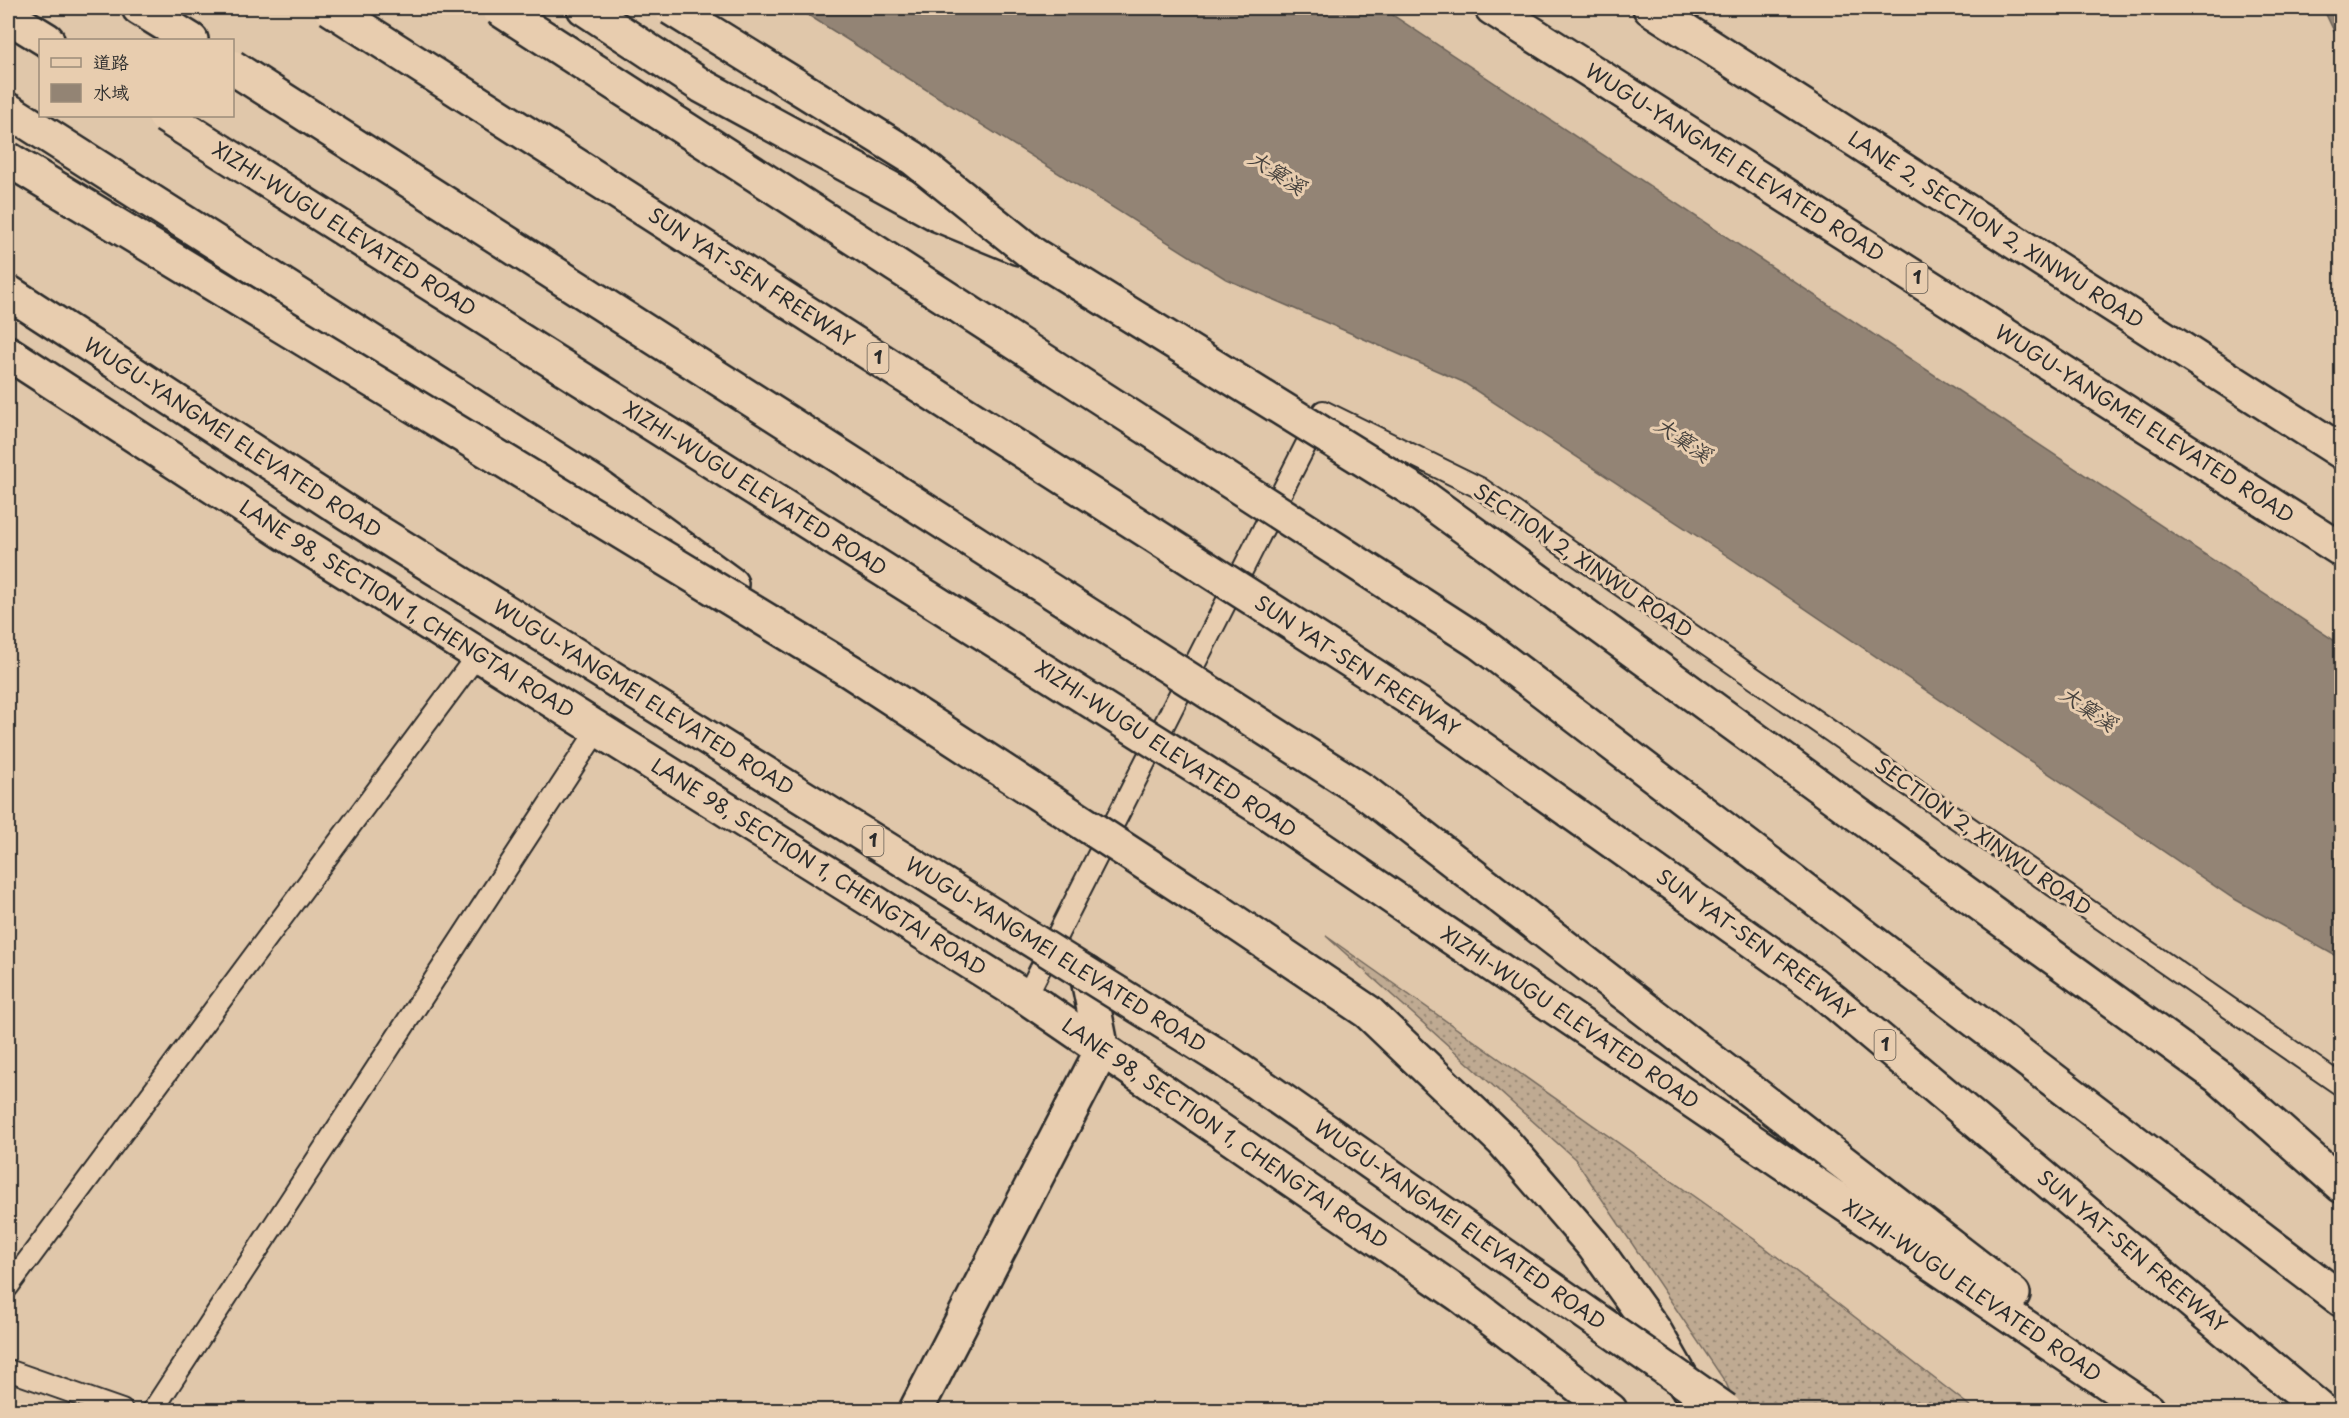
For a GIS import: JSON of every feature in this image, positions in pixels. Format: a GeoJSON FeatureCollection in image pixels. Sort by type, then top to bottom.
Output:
{"type":"FeatureCollection","features":[{"type":"Feature","properties":{"kind":"main road"},"geometry":{"type":"LineString","coordinates":[[140,8],[189,39]]}},
{"type":"Feature","properties":{"kind":"main road","name":"SUN YAT-SEN FREEWAY"},"geometry":{"type":"LineString","coordinates":[[330,8],[1426,709],[1812,983],[2321,1410]]}},
{"type":"Feature","properties":{"kind":"main road"},"geometry":{"type":"LineString","coordinates":[[498,8],[1479,642],[2342,1300]]}},
{"type":"Feature","properties":{"kind":"main road"},"geometry":{"type":"LineString","coordinates":[[584,8],[712,91],[939,215],[1034,255]]}},
{"type":"Feature","properties":{"kind":"main road"},"geometry":{"type":"LineString","coordinates":[[671,8],[913,158],[1034,255],[1418,493],[2035,944],[2342,1165]]}},
{"type":"Feature","properties":{"kind":"main road","name":"WUGU-YANGMEI ELEVATED ROAD"},"geometry":{"type":"LineString","coordinates":[[1492,8],[2342,550]]}},
{"type":"Feature","properties":{"kind":"main road","name":"LANE 2, SECTION 2, XINWU ROAD"},"geometry":{"type":"LineString","coordinates":[[1650,8],[2342,452]]}},
{"type":"Feature","properties":{"kind":"main road"},"geometry":{"type":"LineString","coordinates":[[8,16],[45,39]]}},
{"type":"Feature","properties":{"kind":"main road"},"geometry":{"type":"LineString","coordinates":[[234,68],[1365,792],[2163,1410]]}},
{"type":"Feature","properties":{"kind":"main road"},"geometry":{"type":"LineString","coordinates":[[8,110],[595,484],[850,671]]}},
{"type":"Feature","properties":{"kind":"main road","name":"XIZHI-WUGU ELEVATED ROAD"},"geometry":{"type":"LineString","coordinates":[[167,117],[1264,810],[2148,1410]]}},
{"type":"Feature","properties":{"kind":"main road"},"geometry":{"type":"LineString","coordinates":[[8,159],[850,671],[1368,1011],[1503,1141],[1593,1245],[1654,1330],[1701,1410]]}},
{"type":"Feature","properties":{"kind":"main road","name":"WUGU-YANGMEI ELEVATED ROAD"},"geometry":{"type":"LineString","coordinates":[[8,292],[349,514],[1223,1059],[1725,1410]]}},
{"type":"Feature","properties":{"kind":"main road","name":"LANE 98, SECTION 1, CHENGTAI ROAD"},"geometry":{"type":"LineString","coordinates":[[8,353],[286,534],[1026,997],[1460,1295],[1611,1410]]}},
{"type":"Feature","properties":{"kind":"main road"},"geometry":{"type":"LineString","coordinates":[[916,1410],[1102,1050],[1087,974]]}},
{"type":"Feature","properties":{"kind":"main road"},"geometry":{"type":"LineString","coordinates":[[2219,1077],[2342,1186]]}},
{"type":"Feature","properties":{"kind":"lane","name":"SECTION 2, XINWU ROAD"},"geometry":{"type":"LineString","coordinates":[[1026,997],[1323,411],[1480,488],[2342,1086]]}},
{"type":"Feature","properties":{"kind":"lane"},"geometry":{"type":"LineString","coordinates":[[8,1287],[478,654]]}},
{"type":"Feature","properties":{"kind":"lane"},"geometry":{"type":"LineString","coordinates":[[153,1410],[598,729]]}},
{"type":"Feature","properties":{"kind":"lane"},"geometry":{"type":"LineString","coordinates":[[8,1370],[122,1410]]}},
{"type":"Feature","properties":{"kind":"shaded area"},"geometry":{"type":"Polygon","coordinates":[[[1326,936],[1754,1239],[1975,1410],[1738,1410],[1726,1383],[1575,1159],[1326,936]]]}},
{"type":"Feature","properties":{"kind":"water","name":"大窠溪"},"geometry":{"type":"Polygon","coordinates":[[[797,8],[1382,8],[2341,645],[2341,959],[2231,897],[1732,559],[1463,382],[1226,279],[797,8]]]}},
{"type":"Feature","properties":{"kind":"water"},"geometry":{"type":"Polygon","coordinates":[[[2323,8],[2341,8],[2341,46],[2323,8]]]}}]}
